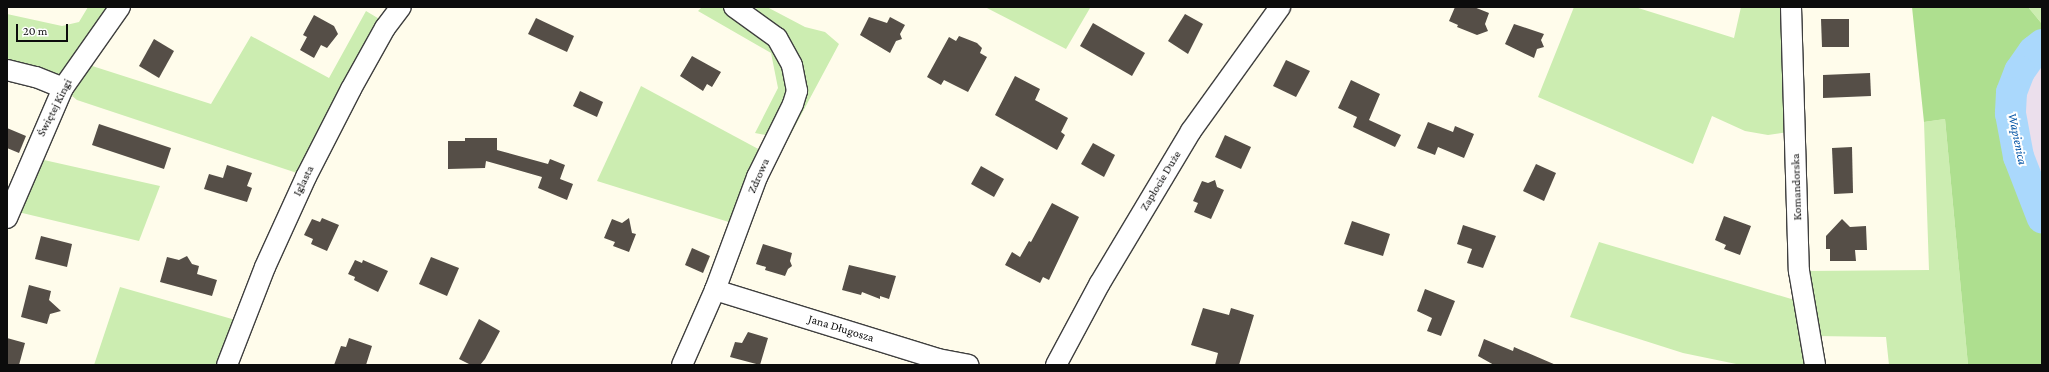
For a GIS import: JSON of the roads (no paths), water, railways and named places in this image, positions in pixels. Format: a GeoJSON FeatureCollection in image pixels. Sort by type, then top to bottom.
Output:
{"type":"FeatureCollection","features":[{"type":"Feature","properties":{"kind":"street","name":"Świętej Kingi"},"geometry":{"type":"LineString","coordinates":[[7,218],[63,88],[120,7]]}},
{"type":"Feature","properties":{"kind":"street","name":"Iglasta"},"geometry":{"type":"LineString","coordinates":[[227,365],[265,267],[306,177],[355,82],[385,28],[401,7]]}},
{"type":"Feature","properties":{"kind":"street","name":"Zdrowa"},"geometry":{"type":"LineString","coordinates":[[682,365],[715,290],[757,177],[793,104],[797,91],[792,65],[777,38],[734,7]]}},
{"type":"Feature","properties":{"kind":"street","name":"Zapłocie Duże"},"geometry":{"type":"LineString","coordinates":[[1056,365],[1100,283],[1192,131],[1280,7]]}},
{"type":"Feature","properties":{"kind":"street","name":"Komandorska"},"geometry":{"type":"LineString","coordinates":[[1790,7],[1800,271],[1815,365]]}},
{"type":"Feature","properties":{"kind":"street"},"geometry":{"type":"LineString","coordinates":[[7,70],[36,77],[63,88]]}},
{"type":"Feature","properties":{"kind":"street","name":"Jana Długosza"},"geometry":{"type":"LineString","coordinates":[[715,290],[938,359],[968,365]]}},
{"type":"Feature","properties":{"kind":"waterway","name":"Wapienica"},"geometry":{"type":"LineString","coordinates":[[2042,44],[2033,51],[2019,71],[2011,92],[2010,113],[2018,156],[2042,218]]}}]}
